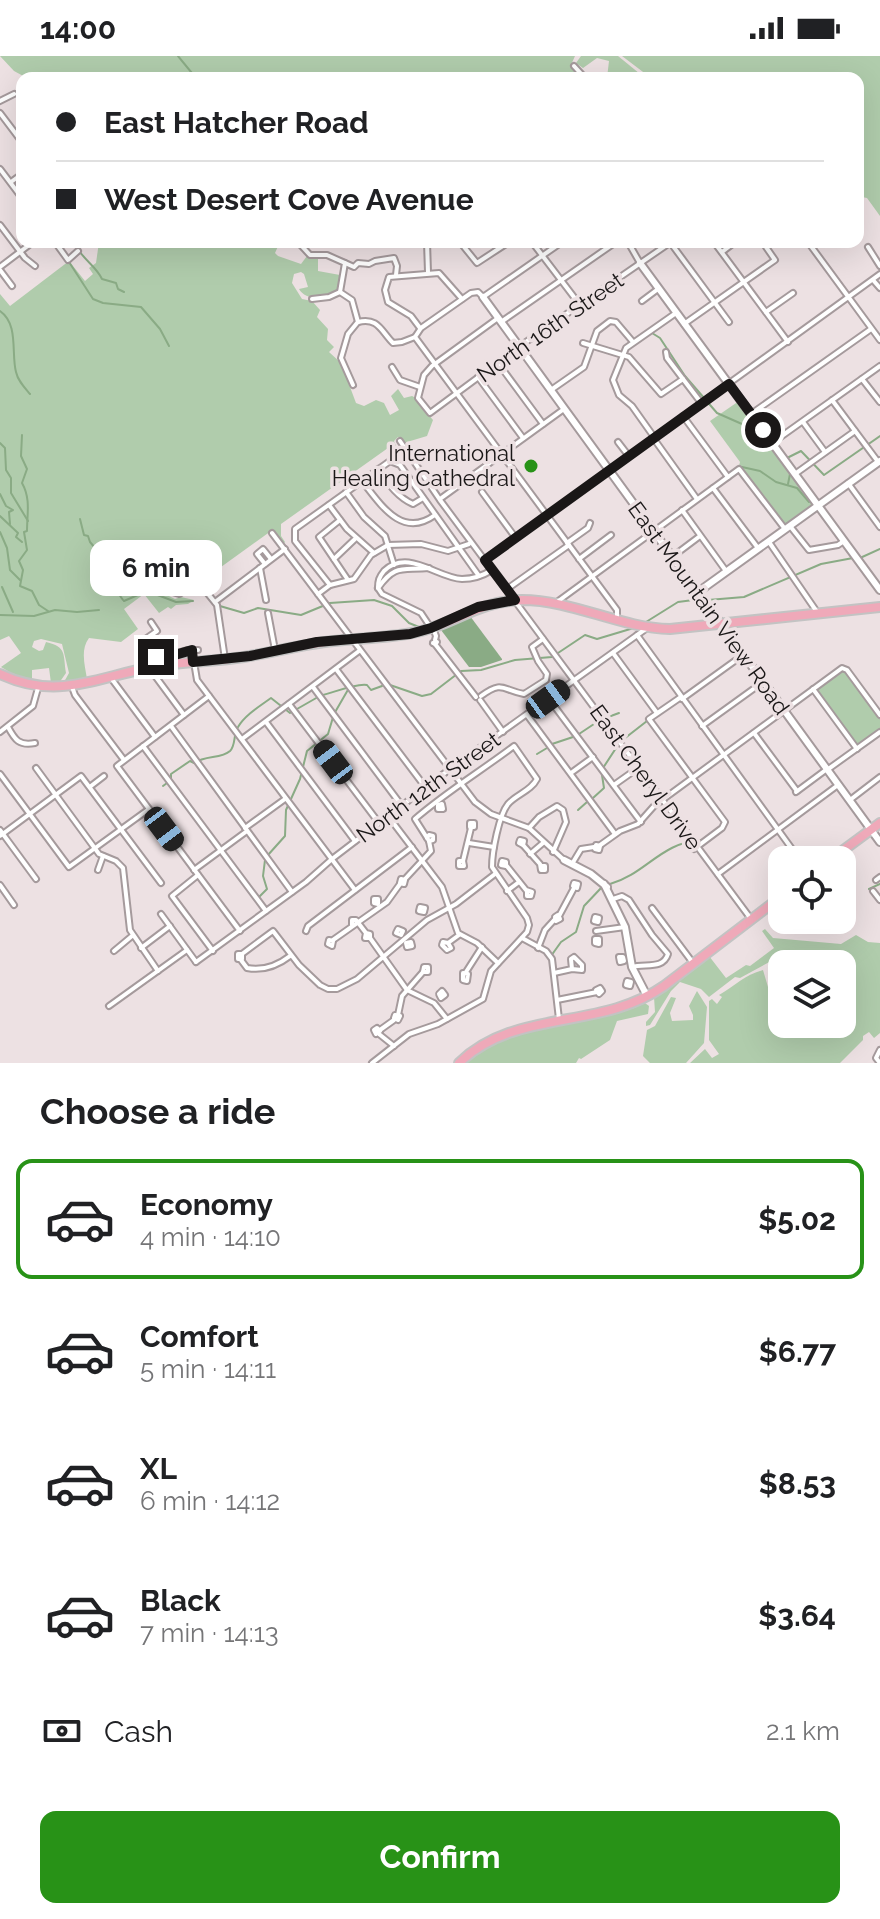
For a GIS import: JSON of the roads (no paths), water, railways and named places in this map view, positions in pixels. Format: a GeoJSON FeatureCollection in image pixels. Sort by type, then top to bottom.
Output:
{"type":"FeatureCollection","features":[{"type":"Feature","properties":{"kind":"main road"},"geometry":{"type":"LineString","coordinates":[[0,674],[38,686],[72,687],[149,667],[400,635],[432,628],[478,607],[515,600],[557,604],[643,626],[679,629],[880,607]]}},
{"type":"Feature","properties":{"kind":"main road"},"geometry":{"type":"LineString","coordinates":[[849,846],[880,823]]}},
{"type":"Feature","properties":{"kind":"main road"},"geometry":{"type":"LineString","coordinates":[[459,1063],[503,1034],[611,1011],[647,996],[768,906]]}},
{"type":"Feature","properties":{"kind":"street"},"geometry":{"type":"LineString","coordinates":[[574,66],[580,72]]}},
{"type":"Feature","properties":{"kind":"street"},"geometry":{"type":"LineString","coordinates":[[0,101],[14,94]]}},
{"type":"Feature","properties":{"kind":"street"},"geometry":{"type":"LineString","coordinates":[[0,113],[16,133]]}},
{"type":"Feature","properties":{"kind":"street"},"geometry":{"type":"LineString","coordinates":[[0,169],[16,190]]}},
{"type":"Feature","properties":{"kind":"street"},"geometry":{"type":"LineString","coordinates":[[11,183],[16,179]]}},
{"type":"Feature","properties":{"kind":"street"},"geometry":{"type":"LineString","coordinates":[[0,225],[16,247]]}},
{"type":"Feature","properties":{"kind":"street"},"geometry":{"type":"LineString","coordinates":[[868,247],[880,266]]}},
{"type":"Feature","properties":{"kind":"street"},"geometry":{"type":"LineString","coordinates":[[17,248],[35,266]]}},
{"type":"Feature","properties":{"kind":"street"},"geometry":{"type":"LineString","coordinates":[[12,286],[0,268],[25,248]]}},
{"type":"Feature","properties":{"kind":"street"},"geometry":{"type":"LineString","coordinates":[[59,248],[68,260],[78,251]]}},
{"type":"Feature","properties":{"kind":"street"},"geometry":{"type":"LineString","coordinates":[[304,248],[310,255],[327,255],[354,267],[358,263],[369,264],[396,256],[396,275]]}},
{"type":"Feature","properties":{"kind":"street"},"geometry":{"type":"LineString","coordinates":[[427,248],[428,272]]}},
{"type":"Feature","properties":{"kind":"street"},"geometry":{"type":"LineString","coordinates":[[465,248],[477,263],[500,248]]}},
{"type":"Feature","properties":{"kind":"street"},"geometry":{"type":"LineString","coordinates":[[537,248],[580,305]]}},
{"type":"Feature","properties":{"kind":"street"},"geometry":{"type":"LineString","coordinates":[[358,322],[375,323],[382,327],[393,343],[405,342],[474,291],[483,297],[554,248]]}},
{"type":"Feature","properties":{"kind":"street"},"geometry":{"type":"LineString","coordinates":[[392,367],[402,382],[420,387],[424,375],[435,363],[607,248]]}},
{"type":"Feature","properties":{"kind":"street"},"geometry":{"type":"LineString","coordinates":[[631,248],[658,289],[880,590]]}},
{"type":"Feature","properties":{"kind":"street","name":"North 16th Street"},"geometry":{"type":"LineString","coordinates":[[420,387],[419,402],[430,413],[661,248]]}},
{"type":"Feature","properties":{"kind":"street"},"geometry":{"type":"LineString","coordinates":[[674,248],[729,322]]}},
{"type":"Feature","properties":{"kind":"street"},"geometry":{"type":"LineString","coordinates":[[719,248],[788,342]]}},
{"type":"Feature","properties":{"kind":"street"},"geometry":{"type":"LineString","coordinates":[[722,252],[727,248]]}},
{"type":"Feature","properties":{"kind":"street"},"geometry":{"type":"LineString","coordinates":[[684,324],[775,260],[767,248]]}},
{"type":"Feature","properties":{"kind":"street"},"geometry":{"type":"LineString","coordinates":[[812,248],[880,340]]}},
{"type":"Feature","properties":{"kind":"street"},"geometry":{"type":"LineString","coordinates":[[340,292],[345,263]]}},
{"type":"Feature","properties":{"kind":"street"},"geometry":{"type":"LineString","coordinates":[[421,328],[411,316],[388,302],[385,294],[387,280],[396,275],[428,272],[444,276],[462,299]]}},
{"type":"Feature","properties":{"kind":"street"},"geometry":{"type":"LineString","coordinates":[[485,560],[880,274]]}},
{"type":"Feature","properties":{"kind":"street"},"geometry":{"type":"LineString","coordinates":[[873,280],[880,288]]}},
{"type":"Feature","properties":{"kind":"street"},"geometry":{"type":"LineString","coordinates":[[642,301],[658,289]]}},
{"type":"Feature","properties":{"kind":"street"},"geometry":{"type":"LineString","coordinates":[[312,299],[340,292]]}},
{"type":"Feature","properties":{"kind":"street"},"geometry":{"type":"LineString","coordinates":[[340,292],[352,300],[358,322]]}},
{"type":"Feature","properties":{"kind":"street"},"geometry":{"type":"LineString","coordinates":[[766,312],[793,293]]}},
{"type":"Feature","properties":{"kind":"street","name":"East Mountain View Road"},"geometry":{"type":"LineString","coordinates":[[483,297],[880,842]]}},
{"type":"Feature","properties":{"kind":"street"},"geometry":{"type":"LineString","coordinates":[[676,313],[633,342],[622,354],[612,382],[697,499]]}},
{"type":"Feature","properties":{"kind":"street"},"geometry":{"type":"LineString","coordinates":[[551,390],[584,367],[597,331],[613,320],[633,342]]}},
{"type":"Feature","properties":{"kind":"street"},"geometry":{"type":"LineString","coordinates":[[353,385],[341,358],[348,334],[358,322]]}},
{"type":"Feature","properties":{"kind":"street"},"geometry":{"type":"LineString","coordinates":[[751,414],[871,329]]}},
{"type":"Feature","properties":{"kind":"street"},"geometry":{"type":"LineString","coordinates":[[416,335],[618,612],[617,619]]}},
{"type":"Feature","properties":{"kind":"street"},"geometry":{"type":"LineString","coordinates":[[583,343],[622,354],[633,361],[661,394],[683,379]]}},
{"type":"Feature","properties":{"kind":"street"},"geometry":{"type":"LineString","coordinates":[[666,352],[667,358],[702,404]]}},
{"type":"Feature","properties":{"kind":"street"},"geometry":{"type":"LineString","coordinates":[[498,363],[543,424]]}},
{"type":"Feature","properties":{"kind":"street"},"geometry":{"type":"LineString","coordinates":[[772,443],[880,366]]}},
{"type":"Feature","properties":{"kind":"street"},"geometry":{"type":"LineString","coordinates":[[478,377],[523,438]]}},
{"type":"Feature","properties":{"kind":"street"},"geometry":{"type":"LineString","coordinates":[[862,379],[880,402]]}},
{"type":"Feature","properties":{"kind":"street"},"geometry":{"type":"LineString","coordinates":[[701,597],[726,571],[879,462],[832,400]]}},
{"type":"Feature","properties":{"kind":"street"},"geometry":{"type":"LineString","coordinates":[[440,500],[564,409]]}},
{"type":"Feature","properties":{"kind":"street"},"geometry":{"type":"LineString","coordinates":[[683,416],[728,477]]}},
{"type":"Feature","properties":{"kind":"street"},"geometry":{"type":"LineString","coordinates":[[802,421],[825,452]]}},
{"type":"Feature","properties":{"kind":"street"},"geometry":{"type":"LineString","coordinates":[[795,474],[855,431]]}},
{"type":"Feature","properties":{"kind":"street","name":"East Cheryl Drive"},"geometry":{"type":"LineString","coordinates":[[400,441],[400,446],[663,800],[695,848],[751,919]]}},
{"type":"Feature","properties":{"kind":"street"},"geometry":{"type":"LineString","coordinates":[[618,442],[628,455]]}},
{"type":"Feature","properties":{"kind":"street"},"geometry":{"type":"LineString","coordinates":[[330,585],[295,541],[294,534],[300,524],[385,463],[397,463],[479,576]]}},
{"type":"Feature","properties":{"kind":"street"},"geometry":{"type":"LineString","coordinates":[[378,469],[392,489],[407,502],[415,503],[423,498]]}},
{"type":"Feature","properties":{"kind":"street"},"geometry":{"type":"LineString","coordinates":[[557,604],[558,599],[739,469],[809,550],[835,546],[844,541]]}},
{"type":"Feature","properties":{"kind":"street"},"geometry":{"type":"LineString","coordinates":[[362,480],[381,505],[400,520],[417,524],[435,515]]}},
{"type":"Feature","properties":{"kind":"street"},"geometry":{"type":"LineString","coordinates":[[848,483],[880,527]]}},
{"type":"Feature","properties":{"kind":"street"},"geometry":{"type":"LineString","coordinates":[[713,488],[758,548]]}},
{"type":"Feature","properties":{"kind":"street"},"geometry":{"type":"LineString","coordinates":[[346,492],[364,517],[385,536],[394,565]]}},
{"type":"Feature","properties":{"kind":"street"},"geometry":{"type":"LineString","coordinates":[[482,492],[515,537]]}},
{"type":"Feature","properties":{"kind":"street"},"geometry":{"type":"LineString","coordinates":[[329,505],[356,538],[374,553]]}},
{"type":"Feature","properties":{"kind":"street"},"geometry":{"type":"LineString","coordinates":[[682,510],[726,571]]}},
{"type":"Feature","properties":{"kind":"street"},"geometry":{"type":"LineString","coordinates":[[340,520],[319,537],[348,580]]}},
{"type":"Feature","properties":{"kind":"street"},"geometry":{"type":"LineString","coordinates":[[507,589],[568,544],[590,523]]}},
{"type":"Feature","properties":{"kind":"street"},"geometry":{"type":"LineString","coordinates":[[272,533],[320,593],[359,651],[484,810],[529,828],[553,852],[604,884],[614,898],[625,927],[627,958],[634,981],[647,996]]}},
{"type":"Feature","properties":{"kind":"street"},"geometry":{"type":"LineString","coordinates":[[579,559],[611,535]]}},
{"type":"Feature","properties":{"kind":"street"},"geometry":{"type":"LineString","coordinates":[[672,557],[700,536]]}},
{"type":"Feature","properties":{"kind":"street"},"geometry":{"type":"LineString","coordinates":[[334,559],[356,538]]}},
{"type":"Feature","properties":{"kind":"street"},"geometry":{"type":"LineString","coordinates":[[768,541],[817,612]]}},
{"type":"Feature","properties":{"kind":"street"},"geometry":{"type":"LineString","coordinates":[[320,593],[330,585],[356,577],[374,553],[388,545],[421,544],[448,551],[469,544]]}},
{"type":"Feature","properties":{"kind":"street"},"geometry":{"type":"LineString","coordinates":[[266,600],[263,566],[257,554],[263,549],[272,559]]}},
{"type":"Feature","properties":{"kind":"street"},"geometry":{"type":"LineString","coordinates":[[215,602],[285,549]]}},
{"type":"Feature","properties":{"kind":"street"},"geometry":{"type":"LineString","coordinates":[[493,570],[461,579],[432,568],[403,563],[394,565],[379,578],[378,588],[382,594],[421,613],[436,636],[435,642],[503,732]]}},
{"type":"Feature","properties":{"kind":"street"},"geometry":{"type":"LineString","coordinates":[[378,588],[396,570],[432,568]]}},
{"type":"Feature","properties":{"kind":"street"},"geometry":{"type":"LineString","coordinates":[[873,580],[880,575]]}},
{"type":"Feature","properties":{"kind":"street"},"geometry":{"type":"LineString","coordinates":[[123,586],[153,586],[179,594],[198,584],[215,602],[225,659]]}},
{"type":"Feature","properties":{"kind":"street"},"geometry":{"type":"LineString","coordinates":[[268,613],[275,650]]}},
{"type":"Feature","properties":{"kind":"street"},"geometry":{"type":"LineString","coordinates":[[151,622],[157,631],[144,640],[159,659],[195,650],[195,677],[355,890]]}},
{"type":"Feature","properties":{"kind":"street","name":"North 12th Street"},"geometry":{"type":"LineString","coordinates":[[187,950],[196,962],[213,951],[450,769],[637,635],[643,626]]}},
{"type":"Feature","properties":{"kind":"street"},"geometry":{"type":"LineString","coordinates":[[637,635],[790,846]]}},
{"type":"Feature","properties":{"kind":"street"},"geometry":{"type":"LineString","coordinates":[[479,698],[494,687],[502,686],[524,694],[548,678],[532,647],[543,639]]}},
{"type":"Feature","properties":{"kind":"street"},"geometry":{"type":"LineString","coordinates":[[242,739],[359,651]]}},
{"type":"Feature","properties":{"kind":"street"},"geometry":{"type":"LineString","coordinates":[[613,653],[657,713]]}},
{"type":"Feature","properties":{"kind":"street"},"geometry":{"type":"LineString","coordinates":[[695,848],[722,828],[725,822],[649,719],[743,655]]}},
{"type":"Feature","properties":{"kind":"street"},"geometry":{"type":"LineString","coordinates":[[149,667],[184,715]]}},
{"type":"Feature","properties":{"kind":"street"},"geometry":{"type":"LineString","coordinates":[[568,862],[581,849],[597,846],[641,822],[663,800],[845,668],[880,715]]}},
{"type":"Feature","properties":{"kind":"street"},"geometry":{"type":"LineString","coordinates":[[336,669],[426,788]]}},
{"type":"Feature","properties":{"kind":"street"},"geometry":{"type":"LineString","coordinates":[[110,678],[155,737]]}},
{"type":"Feature","properties":{"kind":"street"},"geometry":{"type":"LineString","coordinates":[[702,726],[763,682]]}},
{"type":"Feature","properties":{"kind":"street"},"geometry":{"type":"LineString","coordinates":[[0,732],[33,706],[38,686]]}},
{"type":"Feature","properties":{"kind":"street"},"geometry":{"type":"LineString","coordinates":[[72,687],[124,760]]}},
{"type":"Feature","properties":{"kind":"street"},"geometry":{"type":"LineString","coordinates":[[313,687],[402,806]]}},
{"type":"Feature","properties":{"kind":"street"},"geometry":{"type":"LineString","coordinates":[[813,689],[857,749]]}},
{"type":"Feature","properties":{"kind":"street"},"geometry":{"type":"LineString","coordinates":[[209,696],[117,766],[240,931]]}},
{"type":"Feature","properties":{"kind":"street"},"geometry":{"type":"LineString","coordinates":[[548,699],[641,822]]}},
{"type":"Feature","properties":{"kind":"street"},"geometry":{"type":"LineString","coordinates":[[289,704],[379,823]]}},
{"type":"Feature","properties":{"kind":"street"},"geometry":{"type":"LineString","coordinates":[[527,715],[615,834]]}},
{"type":"Feature","properties":{"kind":"street"},"geometry":{"type":"LineString","coordinates":[[266,722],[355,841]]}},
{"type":"Feature","properties":{"kind":"street"},"geometry":{"type":"LineString","coordinates":[[170,725],[292,892]]}},
{"type":"Feature","properties":{"kind":"street"},"geometry":{"type":"LineString","coordinates":[[8,727],[17,742],[24,745],[35,743]]}},
{"type":"Feature","properties":{"kind":"street"},"geometry":{"type":"LineString","coordinates":[[754,733],[796,792],[880,732]]}},
{"type":"Feature","properties":{"kind":"street"},"geometry":{"type":"LineString","coordinates":[[143,746],[266,911]]}},
{"type":"Feature","properties":{"kind":"street"},"geometry":{"type":"LineString","coordinates":[[333,940],[379,905],[431,851],[415,819],[514,746],[537,779],[508,804],[494,847],[492,867],[529,922],[527,932],[489,975],[483,999],[447,1019],[409,1034],[372,1063]]}},
{"type":"Feature","properties":{"kind":"street"},"geometry":{"type":"LineString","coordinates":[[571,773],[593,757]]}},
{"type":"Feature","properties":{"kind":"street"},"geometry":{"type":"LineString","coordinates":[[36,768],[96,848],[103,856],[116,861],[124,872],[132,936],[158,971]]}},
{"type":"Feature","properties":{"kind":"street"},"geometry":{"type":"LineString","coordinates":[[614,785],[638,768]]}},
{"type":"Feature","properties":{"kind":"street"},"geometry":{"type":"LineString","coordinates":[[0,774],[69,867],[149,809]]}},
{"type":"Feature","properties":{"kind":"street"},"geometry":{"type":"LineString","coordinates":[[36,879],[1,833],[81,776],[161,883]]}},
{"type":"Feature","properties":{"kind":"street"},"geometry":{"type":"LineString","coordinates":[[91,786],[104,776]]}},
{"type":"Feature","properties":{"kind":"street"},"geometry":{"type":"LineString","coordinates":[[849,801],[880,777]]}},
{"type":"Feature","properties":{"kind":"street"},"geometry":{"type":"LineString","coordinates":[[718,874],[838,785]]}},
{"type":"Feature","properties":{"kind":"street"},"geometry":{"type":"LineString","coordinates":[[194,870],[286,798]]}},
{"type":"Feature","properties":{"kind":"street"},"geometry":{"type":"LineString","coordinates":[[529,828],[551,808],[557,806],[563,810],[566,822],[553,852]]}},
{"type":"Feature","properties":{"kind":"street"},"geometry":{"type":"LineString","coordinates":[[388,816],[442,887],[459,935],[482,947],[498,963]]}},
{"type":"Feature","properties":{"kind":"street"},"geometry":{"type":"LineString","coordinates":[[463,861],[471,828]]}},
{"type":"Feature","properties":{"kind":"street"},"geometry":{"type":"LineString","coordinates":[[469,843],[494,847]]}},
{"type":"Feature","properties":{"kind":"street"},"geometry":{"type":"LineString","coordinates":[[530,854],[544,843]]}},
{"type":"Feature","properties":{"kind":"street"},"geometry":{"type":"LineString","coordinates":[[523,845],[541,866]]}},
{"type":"Feature","properties":{"kind":"street"},"geometry":{"type":"LineString","coordinates":[[306,931],[308,926],[412,847]]}},
{"type":"Feature","properties":{"kind":"street"},"geometry":{"type":"LineString","coordinates":[[98,870],[103,856]]}},
{"type":"Feature","properties":{"kind":"street"},"geometry":{"type":"LineString","coordinates":[[506,865],[527,892]]}},
{"type":"Feature","properties":{"kind":"street"},"geometry":{"type":"LineString","coordinates":[[291,955],[275,965],[253,969],[247,968],[242,957],[273,931],[320,985],[337,989],[351,983],[427,920],[448,909],[495,874]]}},
{"type":"Feature","properties":{"kind":"street"},"geometry":{"type":"LineString","coordinates":[[198,875],[172,896],[213,951]]}},
{"type":"Feature","properties":{"kind":"street"},"geometry":{"type":"LineString","coordinates":[[507,891],[519,882]]}},
{"type":"Feature","properties":{"kind":"street"},"geometry":{"type":"LineString","coordinates":[[538,948],[545,930],[557,918],[576,884]]}},
{"type":"Feature","properties":{"kind":"street"},"geometry":{"type":"LineString","coordinates":[[0,885],[14,905]]}},
{"type":"Feature","properties":{"kind":"street"},"geometry":{"type":"LineString","coordinates":[[873,891],[880,900]]}},
{"type":"Feature","properties":{"kind":"street"},"geometry":{"type":"LineString","coordinates":[[614,898],[622,896],[629,900],[669,955],[660,964],[632,967]]}},
{"type":"Feature","properties":{"kind":"street"},"geometry":{"type":"LineString","coordinates":[[652,908],[693,963]]}},
{"type":"Feature","properties":{"kind":"street"},"geometry":{"type":"LineString","coordinates":[[423,913],[427,920]]}},
{"type":"Feature","properties":{"kind":"street"},"geometry":{"type":"LineString","coordinates":[[109,1006],[187,950],[161,914]]}},
{"type":"Feature","properties":{"kind":"street"},"geometry":{"type":"LineString","coordinates":[[596,922],[596,939]]}},
{"type":"Feature","properties":{"kind":"street"},"geometry":{"type":"LineString","coordinates":[[355,924],[368,936],[407,990],[434,1003],[447,1019]]}},
{"type":"Feature","properties":{"kind":"street"},"geometry":{"type":"LineString","coordinates":[[141,948],[170,926]]}},
{"type":"Feature","properties":{"kind":"street"},"geometry":{"type":"LineString","coordinates":[[596,931],[625,927]]}},
{"type":"Feature","properties":{"kind":"street"},"geometry":{"type":"LineString","coordinates":[[448,943],[459,935]]}},
{"type":"Feature","properties":{"kind":"street"},"geometry":{"type":"LineString","coordinates":[[114,951],[132,936]]}},
{"type":"Feature","properties":{"kind":"street"},"geometry":{"type":"LineString","coordinates":[[522,938],[552,959],[560,1021]]}},
{"type":"Feature","properties":{"kind":"street"},"geometry":{"type":"LineString","coordinates":[[466,972],[482,947]]}},
{"type":"Feature","properties":{"kind":"street"},"geometry":{"type":"LineString","coordinates":[[554,973],[572,969]]}},
{"type":"Feature","properties":{"kind":"street"},"geometry":{"type":"LineString","coordinates":[[394,1046],[379,1032],[396,1017],[402,996],[423,972]]}},
{"type":"Feature","properties":{"kind":"street"},"geometry":{"type":"LineString","coordinates":[[557,1000],[597,992]]}},
{"type":"Feature","properties":{"kind":"street"},"geometry":{"type":"LineString","coordinates":[[434,1003],[440,997]]}},
{"type":"Feature","properties":{"kind":"street"},"geometry":{"type":"LineString","coordinates":[[880,1050],[876,1058],[880,1063]]}},
{"type":"Feature","properties":{"kind":"waterway"},"geometry":{"type":"LineString","coordinates":[[178,56],[191,72]]}},
{"type":"Feature","properties":{"kind":"waterway"},"geometry":{"type":"LineString","coordinates":[[80,252],[102,279],[116,283],[118,289],[124,292]]}},
{"type":"Feature","properties":{"kind":"waterway"},"geometry":{"type":"LineString","coordinates":[[69,262],[93,299],[141,307],[160,329],[169,346]]}},
{"type":"Feature","properties":{"kind":"waterway"},"geometry":{"type":"LineString","coordinates":[[0,311],[10,323],[17,375],[30,394]]}},
{"type":"Feature","properties":{"kind":"waterway"},"geometry":{"type":"LineString","coordinates":[[652,333],[660,338],[685,376],[717,413],[751,428],[773,449]]}},
{"type":"Feature","properties":{"kind":"waterway"},"geometry":{"type":"LineString","coordinates":[[22,435],[21,456],[27,469],[22,483],[28,507],[27,531],[24,532],[27,550],[19,561],[23,570],[20,586],[32,591],[39,605],[48,611]]}},
{"type":"Feature","properties":{"kind":"waterway"},"geometry":{"type":"LineString","coordinates":[[787,458],[801,451],[824,475],[880,436]]}},
{"type":"Feature","properties":{"kind":"waterway"},"geometry":{"type":"LineString","coordinates":[[0,443],[5,448],[11,493],[28,521]]}},
{"type":"Feature","properties":{"kind":"waterway"},"geometry":{"type":"LineString","coordinates":[[742,467],[760,471],[776,482],[797,488],[809,502]]}},
{"type":"Feature","properties":{"kind":"waterway"},"geometry":{"type":"LineString","coordinates":[[788,484],[790,474]]}},
{"type":"Feature","properties":{"kind":"waterway"},"geometry":{"type":"LineString","coordinates":[[0,494],[6,506],[13,510],[9,512],[10,524]]}},
{"type":"Feature","properties":{"kind":"waterway"},"geometry":{"type":"LineString","coordinates":[[0,516],[18,533],[16,537],[22,542]]}},
{"type":"Feature","properties":{"kind":"waterway"},"geometry":{"type":"LineString","coordinates":[[80,519],[84,535],[88,536],[118,575]]}},
{"type":"Feature","properties":{"kind":"waterway"},"geometry":{"type":"LineString","coordinates":[[0,532],[7,548],[10,570],[20,580]]}},
{"type":"Feature","properties":{"kind":"waterway"},"geometry":{"type":"LineString","coordinates":[[116,543],[118,593],[123,600]]}},
{"type":"Feature","properties":{"kind":"waterway"},"geometry":{"type":"LineString","coordinates":[[860,558],[880,549]]}},
{"type":"Feature","properties":{"kind":"waterway"},"geometry":{"type":"LineString","coordinates":[[708,600],[744,597],[821,564],[853,558]]}},
{"type":"Feature","properties":{"kind":"waterway"},"geometry":{"type":"LineString","coordinates":[[2,587],[13,612]]}},
{"type":"Feature","properties":{"kind":"waterway"},"geometry":{"type":"LineString","coordinates":[[124,601],[147,591],[176,602],[193,601]]}},
{"type":"Feature","properties":{"kind":"waterway"},"geometry":{"type":"LineString","coordinates":[[646,622],[678,602],[701,599]]}},
{"type":"Feature","properties":{"kind":"waterway"},"geometry":{"type":"LineString","coordinates":[[213,604],[244,613],[258,608],[301,615],[330,603],[374,600],[392,606],[409,623],[419,627]]}},
{"type":"Feature","properties":{"kind":"waterway"},"geometry":{"type":"LineString","coordinates":[[0,615],[34,616],[55,610],[99,610]]}},
{"type":"Feature","properties":{"kind":"waterway"},"geometry":{"type":"LineString","coordinates":[[390,685],[422,696],[431,694],[461,671],[481,670],[515,660],[552,657],[585,635],[597,639],[637,627]]}},
{"type":"Feature","properties":{"kind":"waterway"},"geometry":{"type":"LineString","coordinates":[[323,695],[357,685],[367,685],[371,690],[382,686]]}},
{"type":"Feature","properties":{"kind":"waterway"},"geometry":{"type":"LineString","coordinates":[[268,855],[285,836],[286,810],[300,779],[307,751],[328,734],[334,714],[349,688]]}},
{"type":"Feature","properties":{"kind":"waterway"},"geometry":{"type":"LineString","coordinates":[[163,786],[171,780],[171,774],[190,761],[194,763],[230,751],[241,723],[271,698],[290,713],[318,697]]}},
{"type":"Feature","properties":{"kind":"waterway"},"geometry":{"type":"LineString","coordinates":[[579,734],[600,720],[619,713]]}},
{"type":"Feature","properties":{"kind":"waterway"},"geometry":{"type":"LineString","coordinates":[[603,768],[620,742],[647,721]]}},
{"type":"Feature","properties":{"kind":"waterway"},"geometry":{"type":"LineString","coordinates":[[552,744],[573,737]]}},
{"type":"Feature","properties":{"kind":"waterway"},"geometry":{"type":"LineString","coordinates":[[537,754],[547,748]]}},
{"type":"Feature","properties":{"kind":"waterway"},"geometry":{"type":"LineString","coordinates":[[593,798],[604,788],[602,775]]}},
{"type":"Feature","properties":{"kind":"waterway"},"geometry":{"type":"LineString","coordinates":[[578,810],[587,802]]}},
{"type":"Feature","properties":{"kind":"waterway"},"geometry":{"type":"LineString","coordinates":[[610,884],[634,873],[675,846],[702,840]]}},
{"type":"Feature","properties":{"kind":"waterway"},"geometry":{"type":"LineString","coordinates":[[258,898],[267,889],[263,876],[265,860]]}},
{"type":"Feature","properties":{"kind":"waterway"},"geometry":{"type":"LineString","coordinates":[[869,889],[880,884]]}},
{"type":"Feature","properties":{"kind":"waterway"},"geometry":{"type":"LineString","coordinates":[[551,956],[561,942],[576,932],[584,906],[602,887]]}},
{"type":"Feature","properties":{"kind":"place","name":"International Healing Cathedral"},"geometry":{"type":"Point","coordinates":[531,466]}}]}
